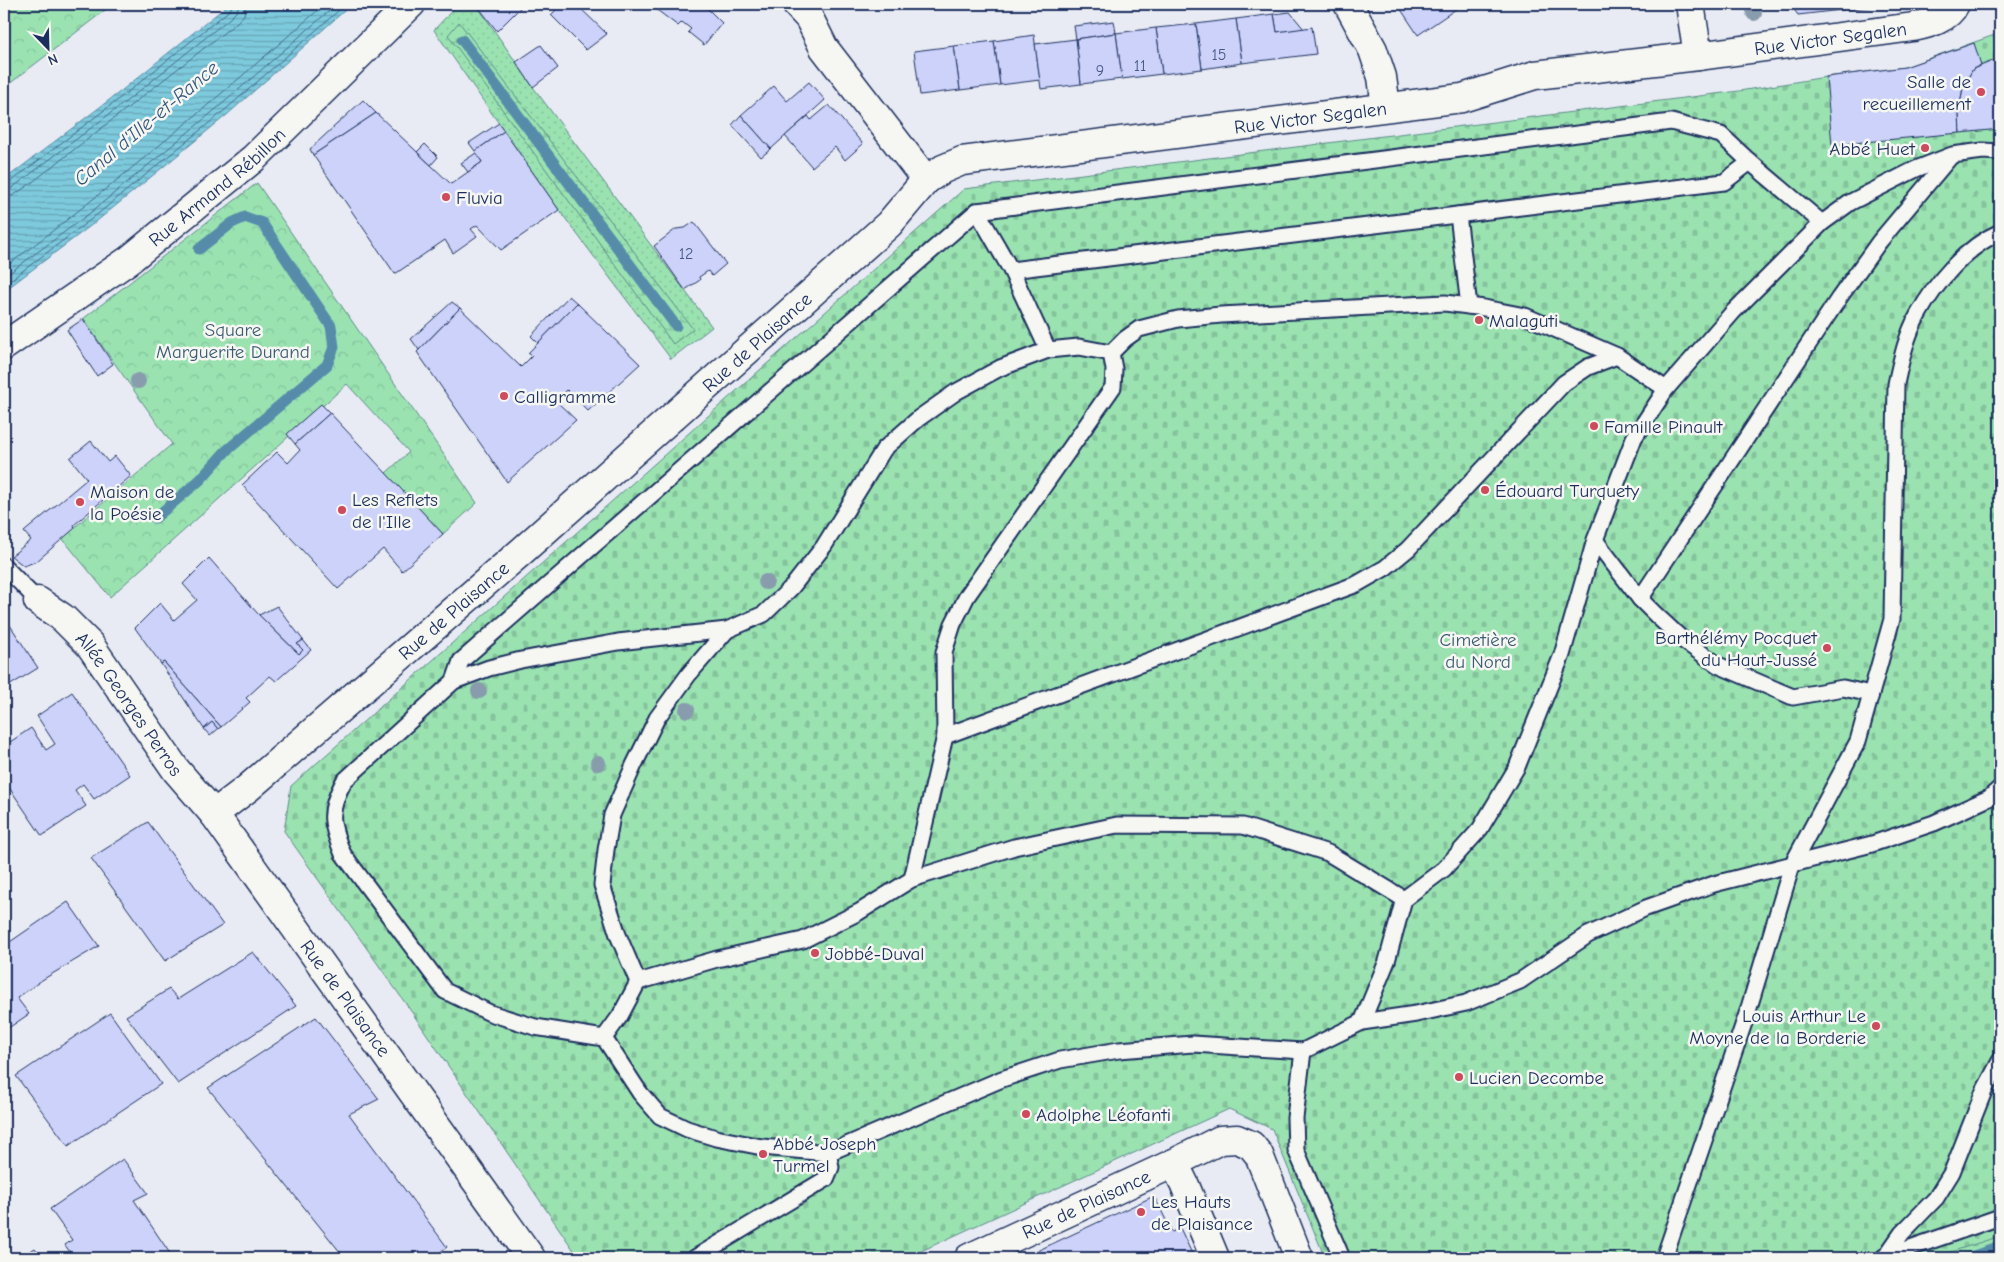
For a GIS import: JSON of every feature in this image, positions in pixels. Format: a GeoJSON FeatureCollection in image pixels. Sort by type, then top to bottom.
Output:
{"type":"FeatureCollection","features":[{"type":"Feature","properties":{"kind":"street","name":"Rue Armand Rébillon"},"geometry":{"type":"LineString","coordinates":[[4,346],[129,260],[254,158],[411,4]]}},
{"type":"Feature","properties":{"kind":"street"},"geometry":{"type":"LineString","coordinates":[[1348,4],[1373,50],[1382,77],[1386,107]]}},
{"type":"Feature","properties":{"kind":"street"},"geometry":{"type":"LineString","coordinates":[[1690,4],[1698,56]]}},
{"type":"Feature","properties":{"kind":"street","name":"Rue Victor Segalen"},"geometry":{"type":"LineString","coordinates":[[926,180],[943,169],[962,161],[1462,98],[1535,75],[1698,56],[1914,27],[1934,22],[1953,8],[1955,4]]}},
{"type":"Feature","properties":{"kind":"street"},"geometry":{"type":"LineString","coordinates":[[809,9],[824,48],[926,180]]}},
{"type":"Feature","properties":{"kind":"street","name":"Rue de Plaisance"},"geometry":{"type":"LineString","coordinates":[[531,1258],[214,814],[255,781],[529,545],[889,224],[926,180]]}},
{"type":"Feature","properties":{"kind":"street","name":"Allée Georges Perros"},"geometry":{"type":"LineString","coordinates":[[38,601],[63,618],[90,644],[176,770],[214,814]]}},
{"type":"Feature","properties":{"kind":"street","name":"Rue de Plaisance"},"geometry":{"type":"LineString","coordinates":[[970,1258],[1220,1140],[1237,1139],[1251,1145],[1258,1156],[1298,1258]]}},
{"type":"Feature","properties":{"kind":"street"},"geometry":{"type":"LineString","coordinates":[[1174,1163],[1215,1258]]}},
{"type":"Feature","properties":{"kind":"lane"},"geometry":{"type":"LineString","coordinates":[[454,681],[460,661],[977,211],[1671,122],[1721,135],[1822,223]]}},
{"type":"Feature","properties":{"kind":"lane"},"geometry":{"type":"LineString","coordinates":[[1362,1022],[1387,961],[1404,899],[1444,869],[1480,830],[1517,768],[1562,655],[1595,540],[1634,438],[1666,389],[1734,312],[1822,223],[1851,202],[1916,169],[1952,155],[1983,151],[2000,152]]}},
{"type":"Feature","properties":{"kind":"lane"},"geometry":{"type":"LineString","coordinates":[[1640,599],[1873,250],[1952,155]]}},
{"type":"Feature","properties":{"kind":"lane"},"geometry":{"type":"LineString","coordinates":[[1011,270],[1724,182],[1750,162]]}},
{"type":"Feature","properties":{"kind":"lane"},"geometry":{"type":"LineString","coordinates":[[977,211],[1011,270],[1048,350]]}},
{"type":"Feature","properties":{"kind":"lane"},"geometry":{"type":"LineString","coordinates":[[1458,214],[1469,306]]}},
{"type":"Feature","properties":{"kind":"lane"},"geometry":{"type":"LineString","coordinates":[[1664,1258],[1748,1011],[1792,865],[1858,741],[1892,619],[1896,384],[1904,350],[1917,315],[1941,281],[1971,250],[2000,232]]}},
{"type":"Feature","properties":{"kind":"lane"},"geometry":{"type":"LineString","coordinates":[[1111,353],[1139,329],[1178,319],[1221,314],[1445,303],[1525,316],[1617,356],[1666,389]]}},
{"type":"Feature","properties":{"kind":"lane"},"geometry":{"type":"LineString","coordinates":[[1111,353],[1079,347],[1048,350],[1000,368],[956,392],[919,418],[884,449],[824,546],[792,587],[764,614],[727,630],[618,642],[520,660],[489,668],[454,681],[344,781],[334,798],[332,818],[335,836],[343,854],[445,991],[490,1013],[535,1027],[604,1038],[640,1092],[660,1116],[687,1129],[716,1138],[762,1147],[828,1153],[1002,1079],[1060,1060],[1119,1050],[1193,1044],[1303,1051],[1362,1022],[1416,1014],[1466,1003],[1520,981],[1588,934],[1646,908],[1714,884],[1872,844],[1934,822],[1989,798],[2000,788]]}},
{"type":"Feature","properties":{"kind":"lane"},"geometry":{"type":"LineString","coordinates":[[912,879],[945,736],[944,652],[953,624],[967,596],[1113,387],[1114,369],[1111,353]]}},
{"type":"Feature","properties":{"kind":"lane"},"geometry":{"type":"LineString","coordinates":[[945,736],[1357,584],[1385,568],[1408,549],[1564,383],[1588,367],[1617,356]]}},
{"type":"Feature","properties":{"kind":"lane"},"geometry":{"type":"LineString","coordinates":[[1595,540],[1640,599],[1684,641],[1718,665],[1793,697],[1844,688],[1871,694]]}},
{"type":"Feature","properties":{"kind":"lane"},"geometry":{"type":"LineString","coordinates":[[4,566],[38,601]]}},
{"type":"Feature","properties":{"kind":"lane"},"geometry":{"type":"LineString","coordinates":[[638,982],[618,935],[602,885],[612,815],[634,765],[658,718],[689,674],[727,630]]}},
{"type":"Feature","properties":{"kind":"lane"},"geometry":{"type":"LineString","coordinates":[[604,1038],[620,1016],[638,982],[717,959],[803,940],[858,912],[912,879],[1014,847],[1117,825],[1243,826],[1328,853],[1404,899]]}},
{"type":"Feature","properties":{"kind":"lane"},"geometry":{"type":"LineString","coordinates":[[1303,1051],[1295,1118],[1296,1150],[1342,1258]]}},
{"type":"Feature","properties":{"kind":"lane"},"geometry":{"type":"LineString","coordinates":[[1883,1257],[1902,1233],[1936,1198],[1952,1172],[1984,1091],[2000,1061]]}},
{"type":"Feature","properties":{"kind":"lane"},"geometry":{"type":"LineString","coordinates":[[695,1258],[826,1179],[831,1167],[828,1153]]}},
{"type":"Feature","properties":{"kind":"lane"},"geometry":{"type":"LineString","coordinates":[[1883,1257],[2000,1217]]}},
{"type":"Feature","properties":{"kind":"green space"},"geometry":{"type":"Polygon","coordinates":[[[4,4],[113,4],[4,88],[4,4]]]}},
{"type":"Feature","properties":{"kind":"green space"},"geometry":{"type":"Polygon","coordinates":[[[458,4],[476,4],[533,87],[712,327],[671,359],[559,210],[434,30],[458,4]]]}},
{"type":"Feature","properties":{"kind":"green space"},"geometry":{"type":"Polygon","coordinates":[[[459,22],[693,329],[673,344],[448,35],[459,22]]]}},
{"type":"Feature","properties":{"kind":"green space","name":"Cimetière du Nord"},"geometry":{"type":"Polygon","coordinates":[[[2000,33],[2000,1236],[1932,1258],[1325,1258],[1272,1129],[1229,1109],[906,1258],[579,1258],[413,1014],[284,831],[291,786],[964,189],[1739,91],[1905,67],[2000,33]]]}},
{"type":"Feature","properties":{"kind":"green space","name":"Square Marguerite Durand"},"geometry":{"type":"Polygon","coordinates":[[[257,183],[477,503],[443,534],[386,473],[409,452],[347,384],[110,597],[62,538],[172,444],[83,319],[257,183]]]}},
{"type":"Feature","properties":{"kind":"green space"},"geometry":{"type":"Polygon","coordinates":[[[2000,1234],[2000,1258],[1930,1258],[2000,1234]]]}},
{"type":"Feature","properties":{"kind":"water","name":"Canal d'Ille-et-Rance"},"geometry":{"type":"Polygon","coordinates":[[[229,4],[352,4],[228,114],[97,221],[4,291],[4,180],[121,91],[229,4]]]}},
{"type":"Feature","properties":{"kind":"building"},"geometry":{"type":"Polygon","coordinates":[[[476,4],[524,4],[497,31],[476,4]]]}},
{"type":"Feature","properties":{"kind":"building"},"geometry":{"type":"Polygon","coordinates":[[[554,4],[576,4],[607,34],[586,50],[551,15],[558,8],[554,4]]]}},
{"type":"Feature","properties":{"kind":"building"},"geometry":{"type":"Polygon","coordinates":[[[656,4],[703,4],[722,23],[704,45],[688,32],[691,29],[682,22],[678,26],[653,7],[656,4]]]}},
{"type":"Feature","properties":{"kind":"building"},"geometry":{"type":"Polygon","coordinates":[[[1453,4],[1456,9],[1418,35],[1398,5],[1453,4]]]}},
{"type":"Feature","properties":{"kind":"building"},"geometry":{"type":"Polygon","coordinates":[[[1790,4],[1893,4],[1798,15],[1790,4]]]}},
{"type":"Feature","properties":{"kind":"building"},"geometry":{"type":"Polygon","coordinates":[[[1290,12],[1304,29],[1277,32],[1274,14],[1290,12]]]}},
{"type":"Feature","properties":{"kind":"building"},"geometry":{"type":"Polygon","coordinates":[[[1274,14],[1277,32],[1312,27],[1316,54],[1242,63],[1236,19],[1274,14]]]}},
{"type":"Feature","properties":{"kind":"building"},"geometry":{"type":"Polygon","coordinates":[[[1236,19],[1242,63],[1202,69],[1196,24],[1236,19]]]}},
{"type":"Feature","properties":{"kind":"building"},"geometry":{"type":"Polygon","coordinates":[[[1114,21],[1116,33],[1076,39],[1074,26],[1114,21]]]}},
{"type":"Feature","properties":{"kind":"building"},"geometry":{"type":"Polygon","coordinates":[[[1196,24],[1202,69],[1162,74],[1156,28],[1196,24]]]}},
{"type":"Feature","properties":{"kind":"building"},"geometry":{"type":"Polygon","coordinates":[[[1156,28],[1162,74],[1122,79],[1116,33],[1156,28]]]}},
{"type":"Feature","properties":{"kind":"building"},"geometry":{"type":"Polygon","coordinates":[[[1116,33],[1122,79],[1081,84],[1076,39],[1116,33]]]}},
{"type":"Feature","properties":{"kind":"building"},"geometry":{"type":"Polygon","coordinates":[[[1034,35],[1040,80],[1000,85],[994,41],[1034,35]]]}},
{"type":"Feature","properties":{"kind":"building"},"geometry":{"type":"Polygon","coordinates":[[[1076,39],[1081,84],[1041,89],[1035,44],[1076,39]]]}},
{"type":"Feature","properties":{"kind":"building"},"geometry":{"type":"Polygon","coordinates":[[[994,41],[1000,85],[960,90],[954,46],[994,41]]]}},
{"type":"Feature","properties":{"kind":"building"},"geometry":{"type":"Polygon","coordinates":[[[1974,43],[1981,65],[1973,69],[1963,87],[1959,113],[1960,133],[1832,145],[1826,77],[1905,67],[1974,43]]]}},
{"type":"Feature","properties":{"kind":"building"},"geometry":{"type":"Polygon","coordinates":[[[541,45],[558,68],[533,87],[516,62],[541,45]]]}},
{"type":"Feature","properties":{"kind":"building"},"geometry":{"type":"Polygon","coordinates":[[[954,46],[960,90],[920,95],[914,51],[954,46]]]}},
{"type":"Feature","properties":{"kind":"building","name":"Salle de recueillement"},"geometry":{"type":"Polygon","coordinates":[[[1995,60],[2000,63],[2000,129],[1960,133],[1959,113],[1963,87],[1973,69],[1995,60]]]}},
{"type":"Feature","properties":{"kind":"building"},"geometry":{"type":"Polygon","coordinates":[[[809,82],[825,100],[771,149],[741,115],[774,86],[787,101],[809,82]]]}},
{"type":"Feature","properties":{"kind":"building"},"geometry":{"type":"Polygon","coordinates":[[[363,100],[376,113],[313,155],[310,149],[363,100]]]}},
{"type":"Feature","properties":{"kind":"building"},"geometry":{"type":"Polygon","coordinates":[[[829,105],[863,144],[845,160],[835,147],[812,167],[785,136],[808,116],[811,120],[829,105]]]}},
{"type":"Feature","properties":{"kind":"building","name":"Fluvia"},"geometry":{"type":"Polygon","coordinates":[[[376,113],[451,184],[482,162],[475,151],[504,131],[559,210],[501,250],[477,225],[471,229],[477,236],[453,253],[445,240],[395,274],[313,155],[376,113]]]}},
{"type":"Feature","properties":{"kind":"building"},"geometry":{"type":"Polygon","coordinates":[[[741,115],[771,149],[761,157],[732,125],[741,115]]]}},
{"type":"Feature","properties":{"kind":"building"},"geometry":{"type":"Polygon","coordinates":[[[499,123],[504,131],[475,151],[469,143],[499,123]]]}},
{"type":"Feature","properties":{"kind":"building"},"geometry":{"type":"Polygon","coordinates":[[[425,144],[438,157],[431,165],[417,152],[425,144]]]}},
{"type":"Feature","properties":{"kind":"building"},"geometry":{"type":"Polygon","coordinates":[[[476,153],[482,162],[468,172],[461,163],[476,153]]]}},
{"type":"Feature","properties":{"kind":"building"},"geometry":{"type":"Polygon","coordinates":[[[694,222],[726,264],[712,276],[708,271],[699,277],[700,280],[685,290],[654,246],[676,229],[685,228],[694,222]]]}},
{"type":"Feature","properties":{"kind":"building"},"geometry":{"type":"Polygon","coordinates":[[[569,296],[577,303],[538,343],[531,336],[569,296]]]}},
{"type":"Feature","properties":{"kind":"building"},"geometry":{"type":"Polygon","coordinates":[[[452,302],[460,308],[419,350],[411,339],[452,302]]]}},
{"type":"Feature","properties":{"kind":"building","name":"Calligramme"},"geometry":{"type":"Polygon","coordinates":[[[577,303],[640,364],[588,411],[567,390],[556,401],[576,420],[507,482],[417,352],[460,308],[521,367],[532,356],[528,353],[577,303]]]}},
{"type":"Feature","properties":{"kind":"building"},"geometry":{"type":"Polygon","coordinates":[[[83,319],[113,364],[97,376],[67,330],[83,319]]]}},
{"type":"Feature","properties":{"kind":"building"},"geometry":{"type":"Polygon","coordinates":[[[321,404],[330,413],[295,444],[287,434],[321,404]]]}},
{"type":"Feature","properties":{"kind":"building","name":"Les Reflets de l'Ille"},"geometry":{"type":"Polygon","coordinates":[[[330,413],[443,534],[402,571],[383,549],[338,589],[242,485],[277,452],[288,463],[300,450],[295,444],[330,413]]]}},
{"type":"Feature","properties":{"kind":"building","name":"Maison de la Poésie"},"geometry":{"type":"Polygon","coordinates":[[[91,441],[108,462],[115,456],[131,476],[74,525],[75,528],[37,561],[24,566],[11,556],[31,540],[24,532],[87,479],[70,458],[91,441]]]}},
{"type":"Feature","properties":{"kind":"building"},"geometry":{"type":"Polygon","coordinates":[[[209,558],[259,615],[299,654],[303,650],[297,644],[303,640],[311,650],[276,681],[270,676],[246,698],[250,702],[221,727],[164,662],[161,664],[135,628],[160,603],[174,620],[197,600],[183,584],[209,558]]]}},
{"type":"Feature","properties":{"kind":"building"},"geometry":{"type":"Polygon","coordinates":[[[277,606],[303,640],[297,644],[303,650],[299,654],[259,615],[277,606]]]}},
{"type":"Feature","properties":{"kind":"building"},"geometry":{"type":"Polygon","coordinates":[[[4,616],[38,668],[4,689],[4,616]]]}},
{"type":"Feature","properties":{"kind":"building"},"geometry":{"type":"Polygon","coordinates":[[[164,662],[221,727],[218,729],[212,722],[204,729],[161,664],[164,662]]]}},
{"type":"Feature","properties":{"kind":"building"},"geometry":{"type":"Polygon","coordinates":[[[72,692],[130,775],[94,799],[83,784],[75,790],[86,806],[42,836],[4,780],[4,746],[31,728],[46,750],[55,744],[37,716],[72,692]]]}},
{"type":"Feature","properties":{"kind":"building"},"geometry":{"type":"Polygon","coordinates":[[[212,722],[218,729],[210,736],[204,729],[212,722]]]}},
{"type":"Feature","properties":{"kind":"building"},"geometry":{"type":"Polygon","coordinates":[[[148,822],[223,925],[165,961],[91,858],[148,822]]]}},
{"type":"Feature","properties":{"kind":"building"},"geometry":{"type":"Polygon","coordinates":[[[68,902],[99,946],[42,980],[17,998],[29,1014],[4,1031],[4,946],[68,902]]]}},
{"type":"Feature","properties":{"kind":"building"},"geometry":{"type":"Polygon","coordinates":[[[253,952],[296,1006],[178,1084],[126,1016],[169,989],[178,999],[253,952]]]}},
{"type":"Feature","properties":{"kind":"building"},"geometry":{"type":"Polygon","coordinates":[[[110,1013],[161,1084],[68,1146],[16,1076],[110,1013]]]}},
{"type":"Feature","properties":{"kind":"building"},"geometry":{"type":"Polygon","coordinates":[[[316,1017],[379,1099],[349,1114],[447,1247],[432,1258],[345,1258],[208,1088],[316,1017]]]}},
{"type":"Feature","properties":{"kind":"building"},"geometry":{"type":"Polygon","coordinates":[[[123,1159],[148,1193],[134,1200],[173,1258],[74,1258],[65,1245],[72,1240],[50,1209],[123,1159]]]}},
{"type":"Feature","properties":{"kind":"building","name":"Les Hauts de Plaisance"},"geometry":{"type":"Polygon","coordinates":[[[1154,1196],[1172,1232],[1180,1228],[1194,1258],[1022,1258],[1154,1196]]]}},
{"type":"Feature","properties":{"kind":"building"},"geometry":{"type":"Polygon","coordinates":[[[35,1248],[43,1258],[20,1258],[35,1248]]]}},
{"type":"Feature","properties":{"kind":"waterway"},"geometry":{"type":"LineString","coordinates":[[462,40],[676,326]]}},
{"type":"Feature","properties":{"kind":"waterway"},"geometry":{"type":"LineString","coordinates":[[155,518],[200,480],[225,452],[327,365],[334,347],[331,326],[262,223],[245,217],[232,223],[199,249]]}},
{"type":"Feature","properties":{"kind":"waterway"},"geometry":{"type":"LineString","coordinates":[[1968,1258],[2000,1247]]}},
{"type":"Feature","properties":{"kind":"place","name":"Salle de recueillement"},"geometry":{"type":"Point","coordinates":[1981,92]}},
{"type":"Feature","properties":{"kind":"place","name":"Abbé Huet"},"geometry":{"type":"Point","coordinates":[1925,148]}},
{"type":"Feature","properties":{"kind":"place","name":"Fluvia"},"geometry":{"type":"Point","coordinates":[446,197]}},
{"type":"Feature","properties":{"kind":"place","name":"Malaguti"},"geometry":{"type":"Point","coordinates":[1479,320]}},
{"type":"Feature","properties":{"kind":"place","name":"Calligramme"},"geometry":{"type":"Point","coordinates":[504,396]}},
{"type":"Feature","properties":{"kind":"place","name":"Famille Pinault"},"geometry":{"type":"Point","coordinates":[1594,426]}},
{"type":"Feature","properties":{"kind":"place","name":"Édouard Turquety"},"geometry":{"type":"Point","coordinates":[1485,490]}},
{"type":"Feature","properties":{"kind":"place","name":"Maison de la Poésie"},"geometry":{"type":"Point","coordinates":[80,502]}},
{"type":"Feature","properties":{"kind":"place","name":"Les Reflets de l'Ille"},"geometry":{"type":"Point","coordinates":[342,510]}},
{"type":"Feature","properties":{"kind":"place","name":"Barthélémy Pocquet du Haut-Jussé"},"geometry":{"type":"Point","coordinates":[1827,648]}},
{"type":"Feature","properties":{"kind":"place","name":"Jobbé-Duval"},"geometry":{"type":"Point","coordinates":[815,953]}},
{"type":"Feature","properties":{"kind":"place","name":"Louis Arthur Le Moyne de la Borderie"},"geometry":{"type":"Point","coordinates":[1876,1026]}},
{"type":"Feature","properties":{"kind":"place","name":"Lucien Decombe"},"geometry":{"type":"Point","coordinates":[1459,1077]}},
{"type":"Feature","properties":{"kind":"place","name":"Adolphe Léofanti"},"geometry":{"type":"Point","coordinates":[1026,1114]}},
{"type":"Feature","properties":{"kind":"place","name":"Abbé Joseph Turmel"},"geometry":{"type":"Point","coordinates":[763,1154]}},
{"type":"Feature","properties":{"kind":"place","name":"Les Hauts de Plaisance"},"geometry":{"type":"Point","coordinates":[1141,1212]}}]}
